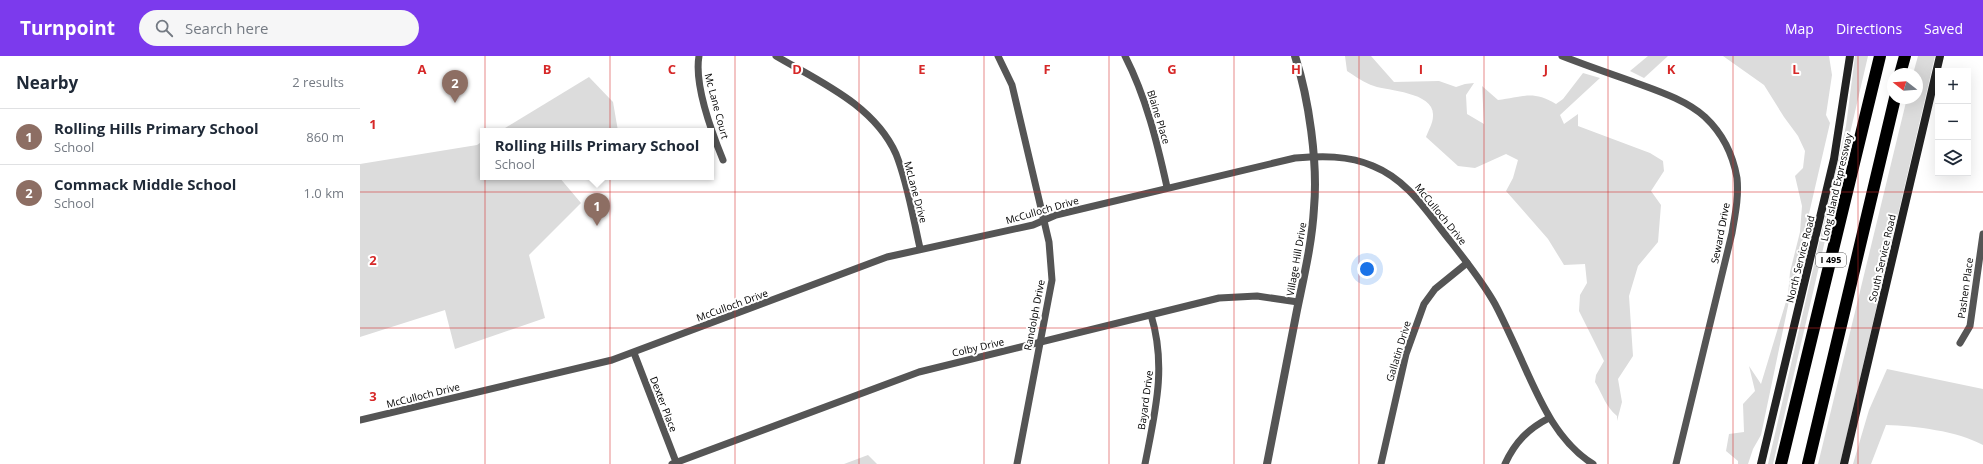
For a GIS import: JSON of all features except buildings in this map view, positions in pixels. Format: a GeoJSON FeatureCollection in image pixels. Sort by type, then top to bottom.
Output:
{"type":"FeatureCollection","features":[{"type":"Feature","properties":{"kind":"highway","name":"Long Island Expressway"},"geometry":{"type":"LineString","coordinates":[[1782,464],[1880,56]]}},
{"type":"Feature","properties":{"kind":"highway"},"geometry":{"type":"LineString","coordinates":[[1902,68],[1905,56]]}},
{"type":"Feature","properties":{"kind":"highway","name":"I 495"},"geometry":{"type":"LineString","coordinates":[[1808,464],[1894,104]]}},
{"type":"Feature","properties":{"kind":"main road","name":"North Service Road"},"geometry":{"type":"LineString","coordinates":[[1761,464],[1834,159],[1850,56]]}},
{"type":"Feature","properties":{"kind":"main road","name":"South Service Road"},"geometry":{"type":"LineString","coordinates":[[1844,464],[1940,56]]}},
{"type":"Feature","properties":{"kind":"street","name":"Mc Lane Court"},"geometry":{"type":"LineString","coordinates":[[699,56],[698,74],[711,128]]}},
{"type":"Feature","properties":{"kind":"street","name":"McLane Drive"},"geometry":{"type":"LineString","coordinates":[[776,56],[853,102],[872,119],[886,135],[896,154],[902,172],[920,248]]}},
{"type":"Feature","properties":{"kind":"street","name":"Randolph Drive"},"geometry":{"type":"LineString","coordinates":[[998,56],[1012,85],[1049,242],[1052,280],[1016,464]]}},
{"type":"Feature","properties":{"kind":"street","name":"Blaine Place"},"geometry":{"type":"LineString","coordinates":[[1125,56],[1143,97],[1152,124],[1167,187]]}},
{"type":"Feature","properties":{"kind":"street","name":"Village Hill Drive"},"geometry":{"type":"LineString","coordinates":[[1266,464],[1312,233],[1314,207],[1312,157],[1306,105],[1301,75],[1295,56]]}},
{"type":"Feature","properties":{"kind":"street","name":"Seward Drive"},"geometry":{"type":"LineString","coordinates":[[1562,56],[1666,94],[1686,104],[1709,122],[1719,133],[1730,153],[1736,178],[1737,202],[1733,225],[1676,464]]}},
{"type":"Feature","properties":{"kind":"street","name":"Mc Lane Court"},"geometry":{"type":"LineString","coordinates":[[714,137],[723,160]]}},
{"type":"Feature","properties":{"kind":"street","name":"McCulloch Drive"},"geometry":{"type":"LineString","coordinates":[[360,420],[584,367],[634,353],[887,257],[920,248],[1033,225],[1056,215],[1167,187],[1295,158],[1346,158],[1372,165],[1388,173],[1404,185],[1418,199],[1468,264],[1495,304],[1549,418],[1574,448],[1593,464]]}},
{"type":"Feature","properties":{"kind":"street","name":"Pashen Place"},"geometry":{"type":"LineString","coordinates":[[1960,343],[1970,326],[1980,282],[1983,234]]}},
{"type":"Feature","properties":{"kind":"street","name":"Gallatin Drive"},"geometry":{"type":"LineString","coordinates":[[1381,464],[1406,354],[1424,304],[1435,289],[1468,264]]}},
{"type":"Feature","properties":{"kind":"street","name":"Colby Drive"},"geometry":{"type":"LineString","coordinates":[[674,463],[919,372],[1219,298],[1238,296],[1270,297],[1298,302]]}},
{"type":"Feature","properties":{"kind":"street","name":"Bayard Drive"},"geometry":{"type":"LineString","coordinates":[[1145,464],[1160,376],[1157,335],[1151,315]]}},
{"type":"Feature","properties":{"kind":"street","name":"Dexter Place"},"geometry":{"type":"LineString","coordinates":[[634,353],[674,463]]}},
{"type":"Feature","properties":{"kind":"street"},"geometry":{"type":"LineString","coordinates":[[1505,464],[1516,444],[1526,433],[1549,418]]}},
{"type":"Feature","properties":{"kind":"shaded area"},"geometry":{"type":"Polygon","coordinates":[[[1345,56],[1371,56],[1394,82],[1439,81],[1456,87],[1474,83],[1466,95],[1467,114],[1484,124],[1482,86],[1498,100],[1521,96],[1534,96],[1541,97],[1556,104],[1563,99],[1583,73],[1600,78],[1560,115],[1564,124],[1578,114],[1578,126],[1650,153],[1663,161],[1664,171],[1651,191],[1661,205],[1658,242],[1638,266],[1629,296],[1633,356],[1618,379],[1622,402],[1617,421],[1617,416],[1607,404],[1595,382],[1596,375],[1604,361],[1579,311],[1580,295],[1587,283],[1585,264],[1564,265],[1548,239],[1506,191],[1513,178],[1518,160],[1506,154],[1475,168],[1458,166],[1426,137],[1433,119],[1432,108],[1427,102],[1410,94],[1374,86],[1363,81],[1347,71],[1345,56]]]}},
{"type":"Feature","properties":{"kind":"shaded area"},"geometry":{"type":"Polygon","coordinates":[[[1648,56],[1668,56],[1644,78],[1630,71],[1648,56]]]}},
{"type":"Feature","properties":{"kind":"shaded area"},"geometry":{"type":"Polygon","coordinates":[[[1723,56],[1829,56],[1832,75],[1826,115],[1830,123],[1792,287],[1761,435],[1753,449],[1748,464],[1738,464],[1738,461],[1726,451],[1729,434],[1744,432],[1743,404],[1755,391],[1749,366],[1761,384],[1788,295],[1790,272],[1800,232],[1802,206],[1795,176],[1803,168],[1805,151],[1798,136],[1764,85],[1723,56]]]}},
{"type":"Feature","properties":{"kind":"shaded area"},"geometry":{"type":"Polygon","coordinates":[[[1855,56],[1868,56],[1773,464],[1768,464],[1846,126],[1855,56]]]}},
{"type":"Feature","properties":{"kind":"shaded area"},"geometry":{"type":"Polygon","coordinates":[[[1918,56],[1935,56],[1840,464],[1818,464],[1906,104],[1923,104],[1923,68],[1915,68],[1918,56]]]}},
{"type":"Feature","properties":{"kind":"shaded area"},"geometry":{"type":"Polygon","coordinates":[[[589,77],[613,102],[617,128],[505,128],[589,77]]]}},
{"type":"Feature","properties":{"kind":"shaded area"},"geometry":{"type":"Polygon","coordinates":[[[480,143],[480,180],[562,180],[581,203],[529,255],[545,318],[455,349],[445,310],[360,337],[360,164],[477,145],[480,143]]]}},
{"type":"Feature","properties":{"kind":"shaded area"},"geometry":{"type":"Polygon","coordinates":[[[1887,369],[1983,389],[1983,445],[1961,436],[1936,430],[1886,425],[1871,464],[1853,464],[1869,410],[1887,369]]]}},
{"type":"Feature","properties":{"kind":"shaded area"},"geometry":{"type":"Polygon","coordinates":[[[868,455],[877,464],[844,464],[868,455]]]}},
{"type":"Feature","properties":{"kind":"place","name":"Commack Middle School"},"geometry":{"type":"Point","coordinates":[455,103]}},
{"type":"Feature","properties":{"kind":"place","name":"Rolling Hills Primary School"},"geometry":{"type":"Point","coordinates":[597,226]}}]}
